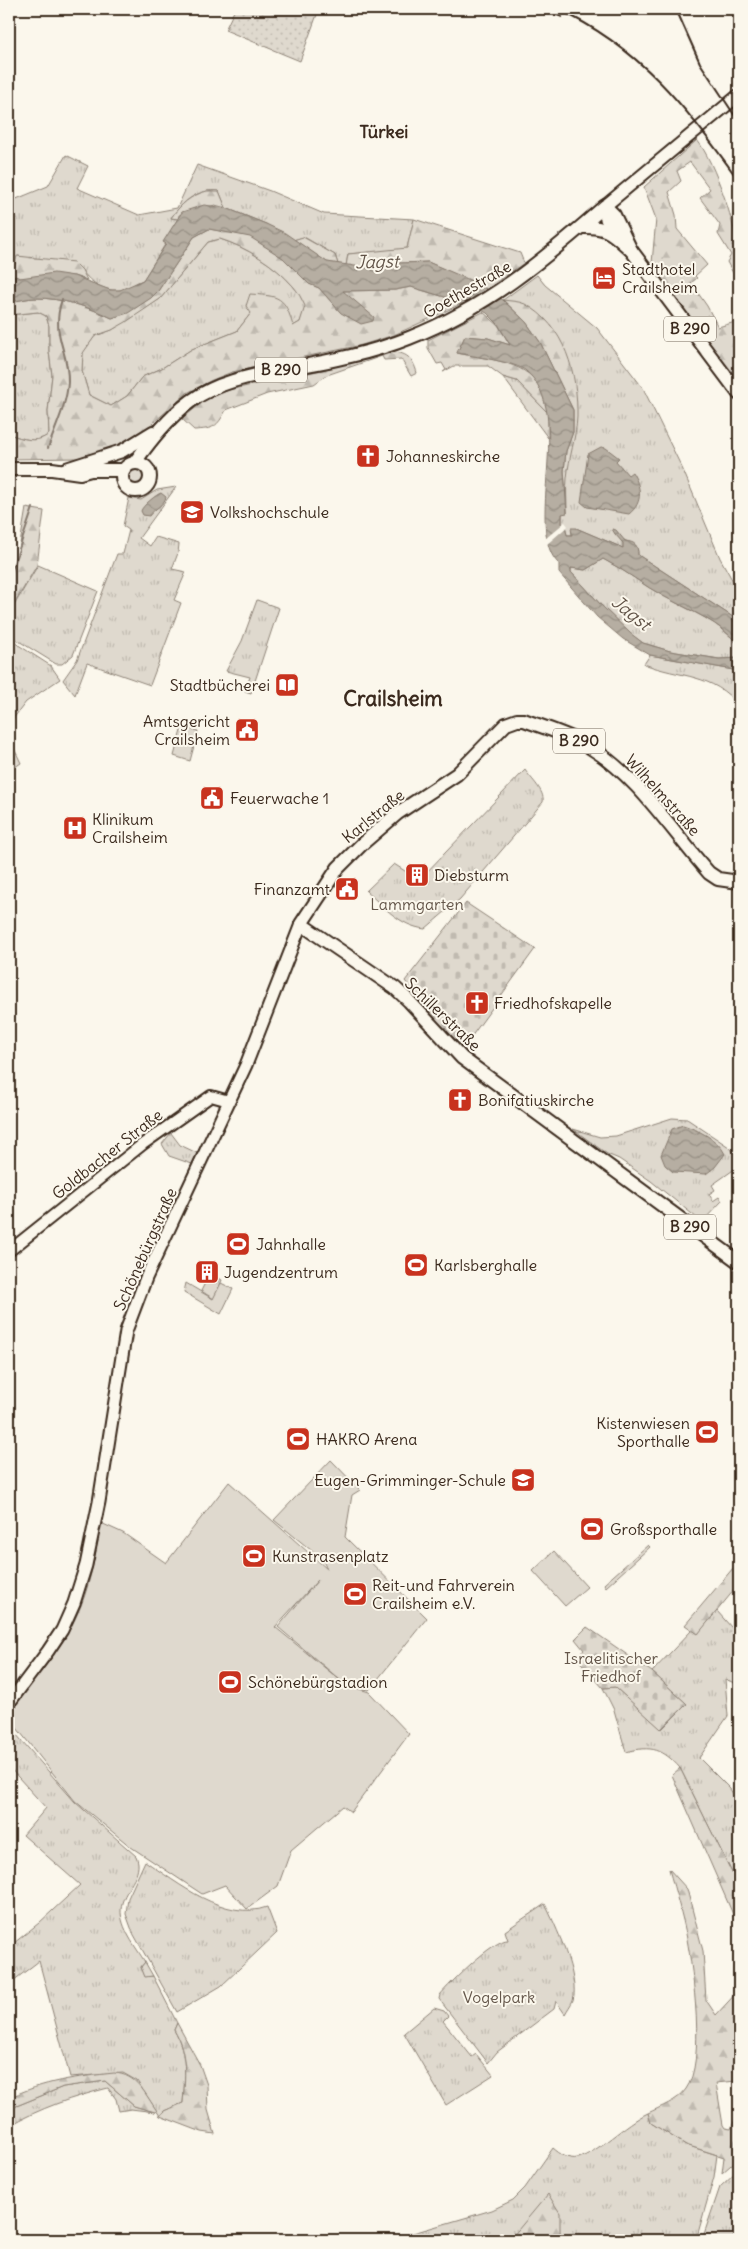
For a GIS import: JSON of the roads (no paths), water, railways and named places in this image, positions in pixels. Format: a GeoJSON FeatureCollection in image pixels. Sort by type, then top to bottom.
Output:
{"type":"FeatureCollection","features":[{"type":"Feature","properties":{"kind":"main road","name":"Goethestraße"},"geometry":{"type":"LineString","coordinates":[[140,464],[150,453],[166,424],[192,400],[232,381],[358,354],[407,339],[493,296],[523,275],[739,96]]}},
{"type":"Feature","properties":{"kind":"main road"},"geometry":{"type":"LineString","coordinates":[[605,206],[606,219],[616,235]]}},
{"type":"Feature","properties":{"kind":"main road","name":"B 290"},"geometry":{"type":"LineString","coordinates":[[605,206],[614,215],[631,250]]}},
{"type":"Feature","properties":{"kind":"main road","name":"B 290"},"geometry":{"type":"LineString","coordinates":[[582,227],[597,226],[616,235],[631,250],[739,394]]}},
{"type":"Feature","properties":{"kind":"main road","name":"B 290"},"geometry":{"type":"LineString","coordinates":[[63,470],[122,451],[166,424]]}},
{"type":"Feature","properties":{"kind":"main road"},"geometry":{"type":"LineString","coordinates":[[123,475],[140,464]]}},
{"type":"Feature","properties":{"kind":"main road","name":"B 290"},"geometry":{"type":"LineString","coordinates":[[9,469],[63,470],[80,473],[91,470],[123,475],[128,488],[133,490],[145,488],[151,476],[140,464]]}},
{"type":"Feature","properties":{"kind":"main road","name":"Wilhelmstraße"},"geometry":{"type":"LineString","coordinates":[[502,728],[510,722],[524,720],[589,746],[632,782],[709,872],[718,878],[739,882]]}},
{"type":"Feature","properties":{"kind":"main road","name":"Karlstraße"},"geometry":{"type":"LineString","coordinates":[[301,924],[338,868],[362,844],[398,813],[457,774],[502,728]]}},
{"type":"Feature","properties":{"kind":"main road","name":"Schönebürgstraße"},"geometry":{"type":"LineString","coordinates":[[9,1704],[48,1652],[62,1630],[74,1604],[86,1565],[98,1502],[126,1330],[146,1278],[259,1034],[301,924]]}},
{"type":"Feature","properties":{"kind":"main road","name":"Schillerstraße"},"geometry":{"type":"LineString","coordinates":[[301,924],[395,988],[462,1058],[560,1128],[641,1191],[739,1262]]}},
{"type":"Feature","properties":{"kind":"street","name":"Goldbacher Straße"},"geometry":{"type":"LineString","coordinates":[[9,1251],[143,1144],[211,1096],[229,1101]]}},
{"type":"Feature","properties":{"kind":"water"},"geometry":{"type":"Polygon","coordinates":[[[204,205],[226,208],[266,224],[285,233],[327,262],[369,268],[400,263],[428,262],[477,283],[503,300],[526,322],[540,342],[573,410],[573,432],[566,451],[564,471],[567,513],[562,514],[562,524],[565,525],[567,535],[572,535],[571,528],[576,528],[623,548],[623,543],[612,529],[616,530],[625,541],[635,545],[638,555],[739,621],[739,646],[724,630],[715,624],[657,593],[603,559],[585,570],[571,568],[571,572],[601,605],[643,643],[670,651],[719,659],[739,658],[739,671],[650,655],[623,639],[597,617],[559,573],[559,564],[549,547],[545,525],[549,441],[547,414],[540,390],[526,371],[521,368],[504,362],[457,353],[465,336],[488,338],[510,345],[498,324],[487,313],[470,304],[461,304],[455,300],[411,287],[395,290],[343,291],[374,317],[373,321],[361,324],[341,313],[319,288],[309,284],[283,258],[250,237],[209,229],[194,237],[158,291],[151,298],[128,313],[112,318],[75,304],[46,298],[9,302],[9,280],[12,275],[20,278],[54,273],[74,276],[110,290],[120,290],[143,280],[166,244],[163,242],[182,212],[204,205]]]}},
{"type":"Feature","properties":{"kind":"water"},"geometry":{"type":"Polygon","coordinates":[[[601,447],[606,448],[619,458],[616,461],[628,475],[632,472],[637,483],[640,494],[639,499],[629,514],[587,507],[581,502],[588,454],[601,447]]]}},
{"type":"Feature","properties":{"kind":"water"},"geometry":{"type":"Polygon","coordinates":[[[161,493],[166,497],[163,502],[149,516],[143,515],[141,511],[144,506],[161,493]]]}},
{"type":"Feature","properties":{"kind":"water"},"geometry":{"type":"Polygon","coordinates":[[[683,1125],[701,1132],[713,1140],[725,1154],[715,1167],[706,1174],[673,1172],[665,1165],[661,1155],[672,1129],[683,1125]]]}},
{"type":"Feature","properties":{"kind":"waterway"},"geometry":{"type":"LineString","coordinates":[[48,448],[63,407],[68,382],[68,370],[58,323],[62,299]]}},
{"type":"Feature","properties":{"kind":"waterway"},"geometry":{"type":"LineString","coordinates":[[9,578],[33,508]]}},
{"type":"Feature","properties":{"kind":"railway"},"geometry":{"type":"LineString","coordinates":[[544,9],[562,17]]}},
{"type":"Feature","properties":{"kind":"railway"},"geometry":{"type":"LineString","coordinates":[[557,9],[586,24],[613,42],[660,82],[701,129],[739,181]]}},
{"type":"Feature","properties":{"kind":"railway"},"geometry":{"type":"LineString","coordinates":[[676,9],[700,63],[739,122]]}},
{"type":"Feature","properties":{"kind":"place","name":"Stadthotel Crailsheim"},"geometry":{"type":"Point","coordinates":[604,278]}},
{"type":"Feature","properties":{"kind":"place","name":"Johanneskirche"},"geometry":{"type":"Point","coordinates":[368,456]}},
{"type":"Feature","properties":{"kind":"place","name":"Volkshochschule"},"geometry":{"type":"Point","coordinates":[192,512]}},
{"type":"Feature","properties":{"kind":"place","name":"Stadtbücherei"},"geometry":{"type":"Point","coordinates":[287,685]}},
{"type":"Feature","properties":{"kind":"place","name":"Amtsgericht Crailsheim"},"geometry":{"type":"Point","coordinates":[247,730]}},
{"type":"Feature","properties":{"kind":"place","name":"Feuerwache 1"},"geometry":{"type":"Point","coordinates":[212,798]}},
{"type":"Feature","properties":{"kind":"place","name":"Klinikum Crailsheim"},"geometry":{"type":"Point","coordinates":[75,828]}},
{"type":"Feature","properties":{"kind":"place","name":"Diebsturm"},"geometry":{"type":"Point","coordinates":[417,875]}},
{"type":"Feature","properties":{"kind":"place","name":"Finanzamt"},"geometry":{"type":"Point","coordinates":[347,889]}},
{"type":"Feature","properties":{"kind":"place","name":"Friedhofskapelle"},"geometry":{"type":"Point","coordinates":[477,1003]}},
{"type":"Feature","properties":{"kind":"place","name":"Bonifatiuskirche"},"geometry":{"type":"Point","coordinates":[460,1100]}},
{"type":"Feature","properties":{"kind":"place","name":"Jahnhalle"},"geometry":{"type":"Point","coordinates":[238,1244]}},
{"type":"Feature","properties":{"kind":"place","name":"Karlsberghalle"},"geometry":{"type":"Point","coordinates":[416,1265]}},
{"type":"Feature","properties":{"kind":"place","name":"Jugendzentrum"},"geometry":{"type":"Point","coordinates":[207,1272]}},
{"type":"Feature","properties":{"kind":"place","name":"Kistenwiesen Sporthalle"},"geometry":{"type":"Point","coordinates":[707,1432]}},
{"type":"Feature","properties":{"kind":"place","name":"HAKRO Arena"},"geometry":{"type":"Point","coordinates":[298,1439]}},
{"type":"Feature","properties":{"kind":"place","name":"Eugen-Grimminger-Schule"},"geometry":{"type":"Point","coordinates":[523,1480]}},
{"type":"Feature","properties":{"kind":"place","name":"Großsporthalle"},"geometry":{"type":"Point","coordinates":[592,1529]}},
{"type":"Feature","properties":{"kind":"place","name":"Kunstrasenplatz"},"geometry":{"type":"Point","coordinates":[254,1556]}},
{"type":"Feature","properties":{"kind":"place","name":"Reit-und Fahrverein Crailsheim e.V."},"geometry":{"type":"Point","coordinates":[355,1594]}},
{"type":"Feature","properties":{"kind":"place","name":"Schönebürgstadion"},"geometry":{"type":"Point","coordinates":[230,1682]}},
{"type":"Feature","properties":{"kind":"district","name":"Türkei"},"geometry":{"type":"Point","coordinates":[384,132]}},
{"type":"Feature","properties":{"kind":"district","name":"Crailsheim"},"geometry":{"type":"Point","coordinates":[393,699]}},
{"type":"Feature","properties":{"kind":"water label","name":"Jagst"},"geometry":{"type":"Point","coordinates":[377,262]}},
{"type":"Feature","properties":{"kind":"water label","name":"Jagst"},"geometry":{"type":"Point","coordinates":[631,613]}},
{"type":"Feature","properties":{"kind":"park label","name":"Lammgarten"},"geometry":{"type":"Point","coordinates":[417,904]}},
{"type":"Feature","properties":{"kind":"park label","name":"Israelitischer Friedhof"},"geometry":{"type":"Point","coordinates":[611,1667]}},
{"type":"Feature","properties":{"kind":"park label","name":"Vogelpark"},"geometry":{"type":"Point","coordinates":[499,1997]}}]}
